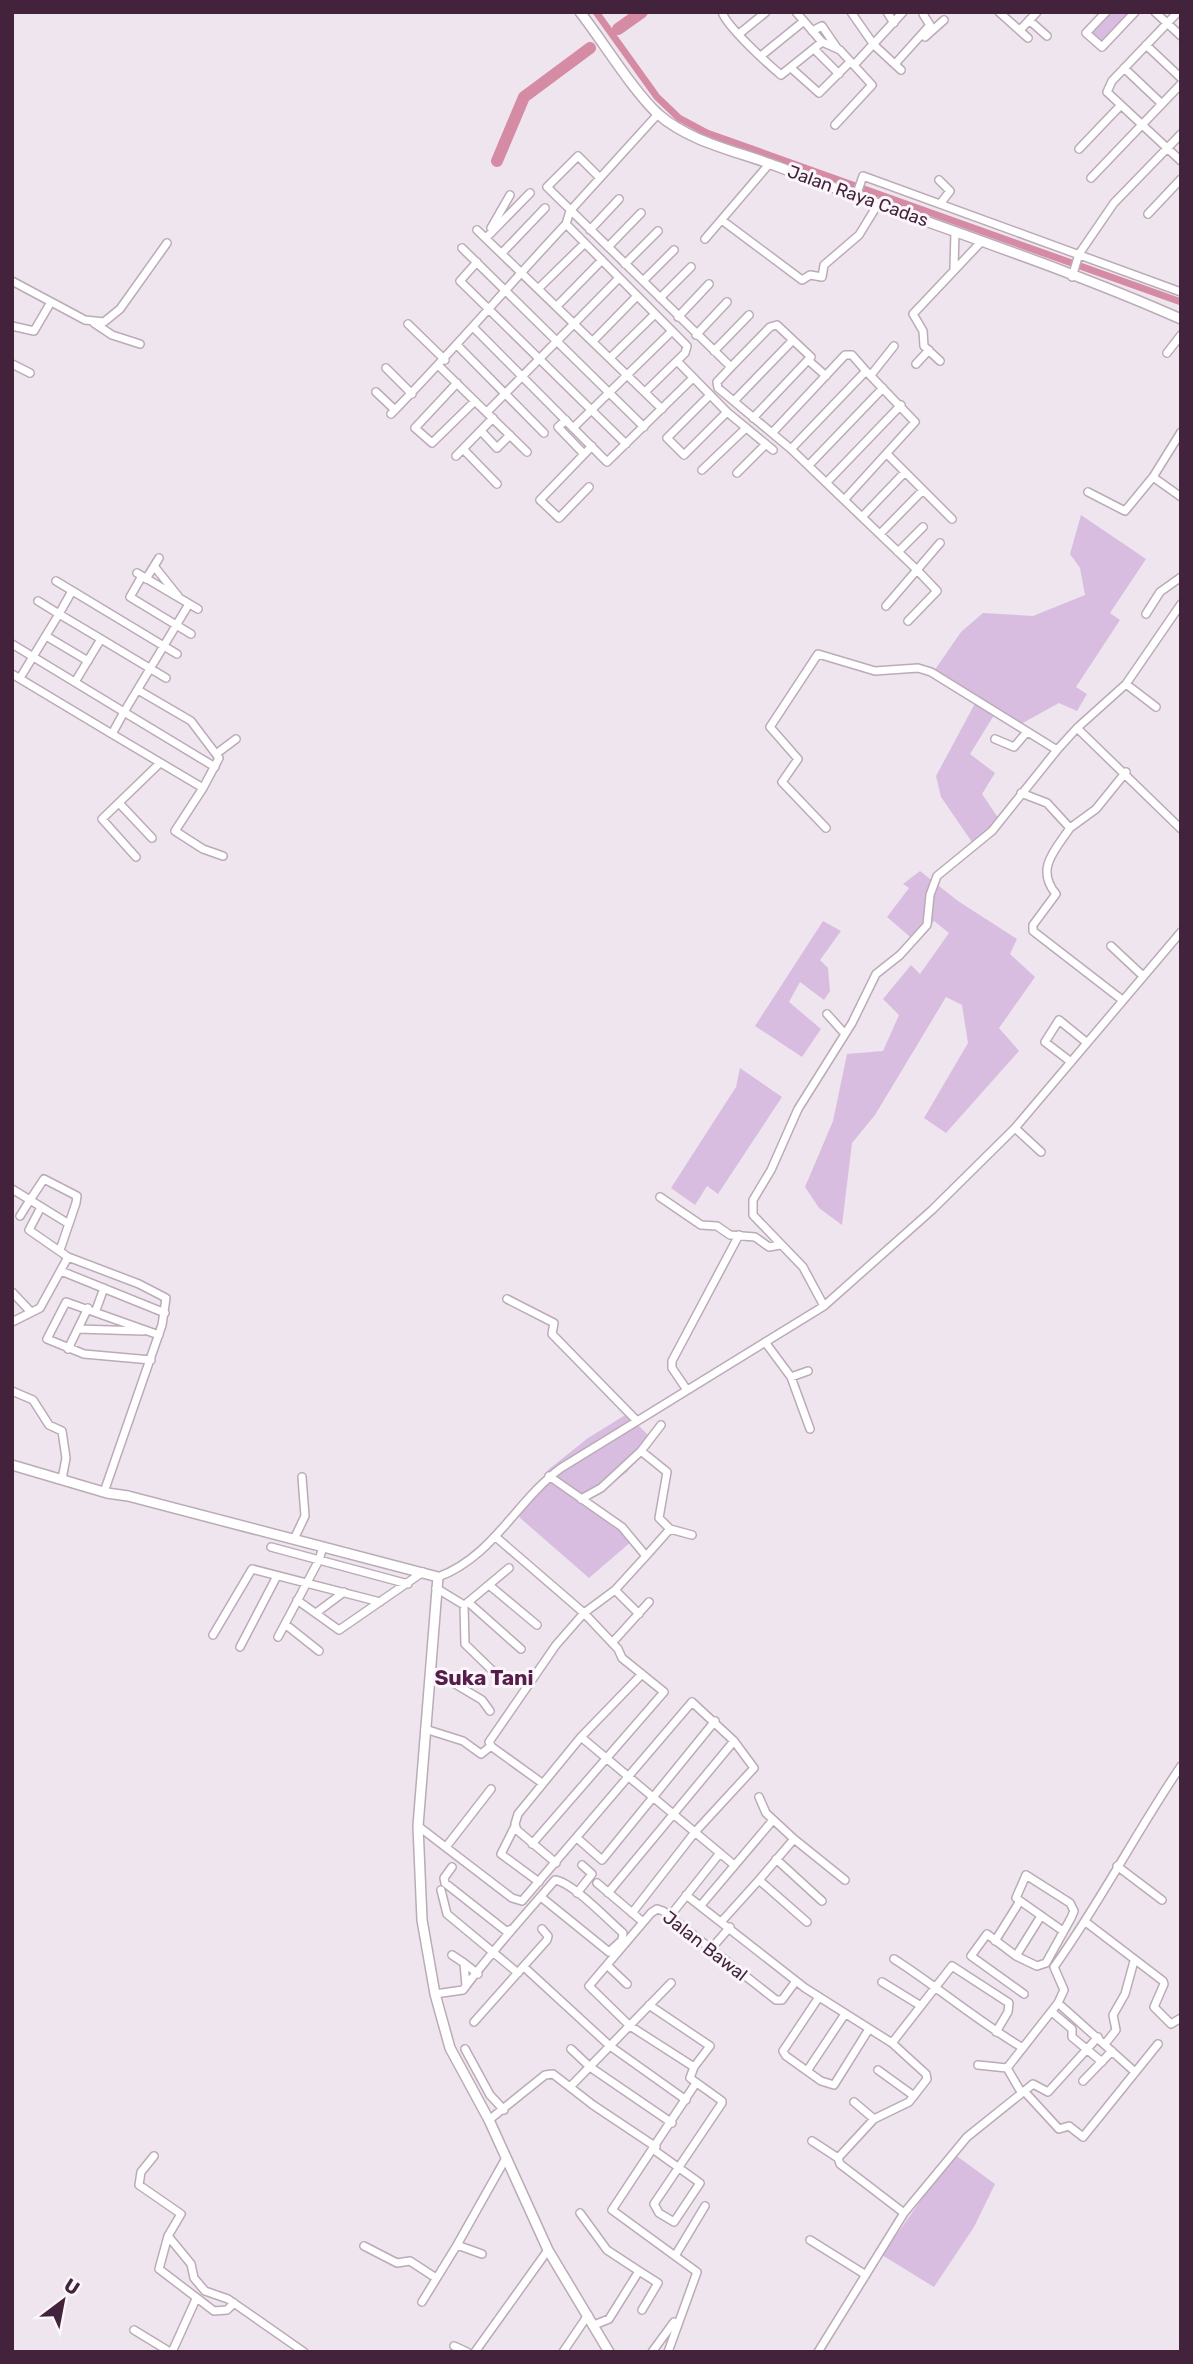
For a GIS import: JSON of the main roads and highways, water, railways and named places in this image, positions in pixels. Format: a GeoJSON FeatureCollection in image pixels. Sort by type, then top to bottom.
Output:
{"type":"FeatureCollection","features":[{"type":"Feature","properties":{"kind":"waterway"},"geometry":{"type":"LineString","coordinates":[[596,12],[657,97],[679,118],[707,133],[1181,302]]}},
{"type":"Feature","properties":{"kind":"waterway"},"geometry":{"type":"LineString","coordinates":[[618,29],[642,12]]}},
{"type":"Feature","properties":{"kind":"waterway"},"geometry":{"type":"LineString","coordinates":[[497,161],[524,97],[590,48]]}},
{"type":"Feature","properties":{"kind":"district","name":"Suka Tani"},"geometry":{"type":"Point","coordinates":[484,1677]}}]}
